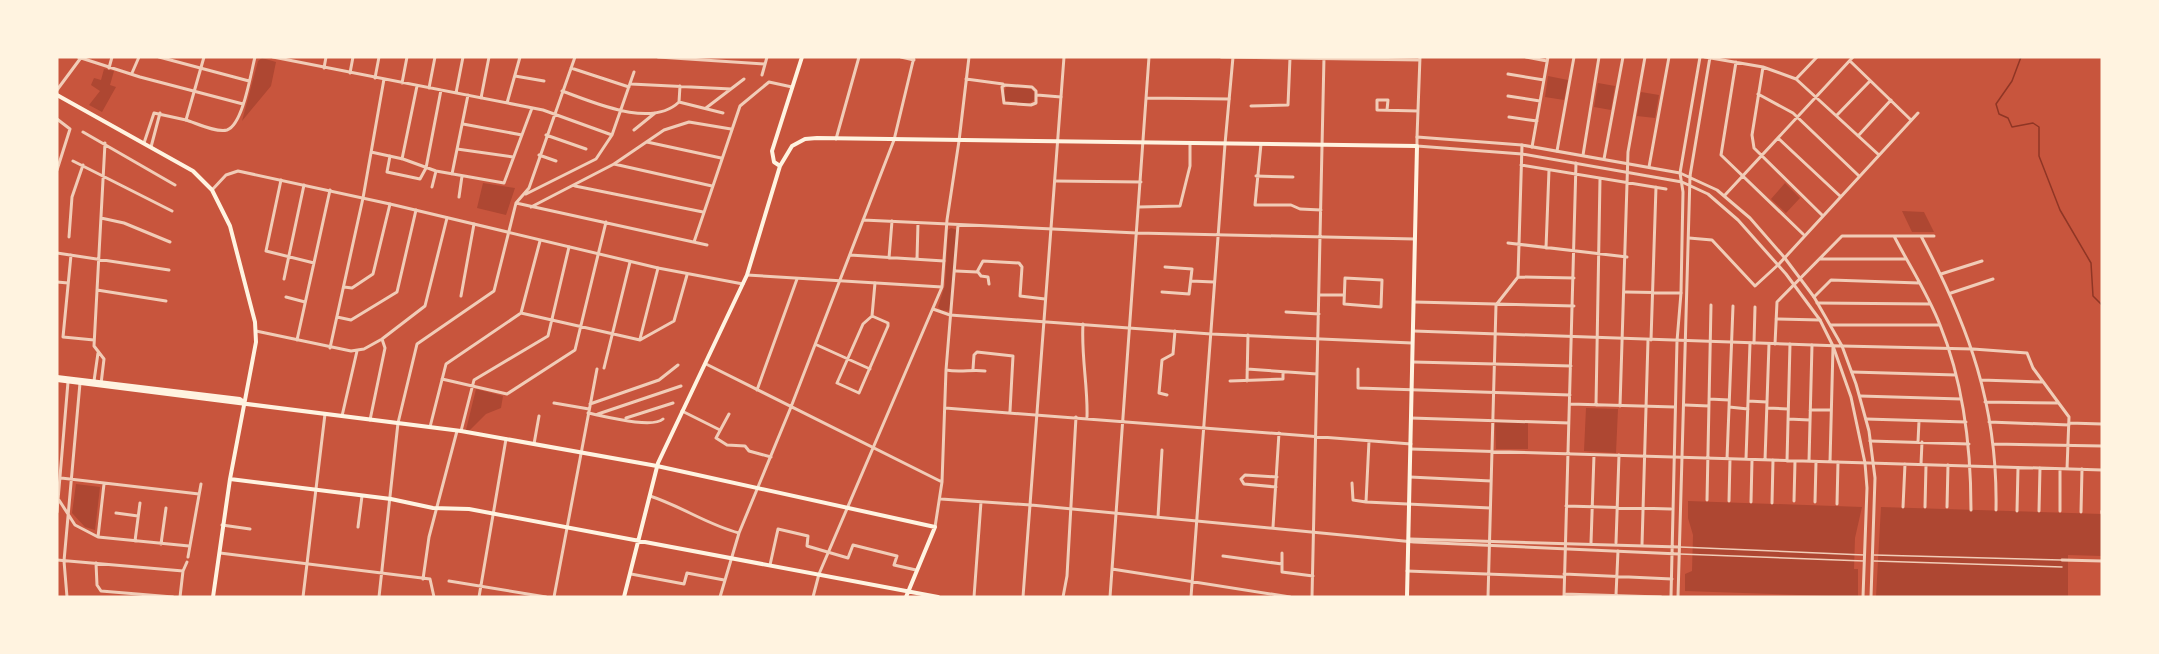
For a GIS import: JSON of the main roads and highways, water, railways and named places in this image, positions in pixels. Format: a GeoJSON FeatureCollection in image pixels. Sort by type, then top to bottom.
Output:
{"type":"FeatureCollection","features":[{"type":"Feature","properties":{"kind":"main road"},"geometry":{"type":"LineString","coordinates":[[780,166],[771,156],[802,57]]}},
{"type":"Feature","properties":{"kind":"main road"},"geometry":{"type":"LineString","coordinates":[[57,95],[193,171],[212,190],[230,226],[256,331],[253,367],[230,479],[213,597]]}},
{"type":"Feature","properties":{"kind":"main road"},"geometry":{"type":"LineString","coordinates":[[624,597],[657,466],[747,275],[780,166],[797,142],[805,139],[836,139],[1417,146],[1407,597]]}},
{"type":"Feature","properties":{"kind":"main road"},"geometry":{"type":"LineString","coordinates":[[57,378],[68,382],[93,382]]}},
{"type":"Feature","properties":{"kind":"main road"},"geometry":{"type":"LineString","coordinates":[[57,378],[237,399],[245,403],[459,431],[657,466],[935,527],[906,597]]}},
{"type":"Feature","properties":{"kind":"main road"},"geometry":{"type":"LineString","coordinates":[[230,479],[391,499],[438,508],[469,509],[939,597]]}},
{"type":"Feature","properties":{"kind":"waterway"},"geometry":{"type":"LineString","coordinates":[[2021,57],[2012,81],[1996,104],[1999,114],[2008,118],[2012,127],[2033,123],[2039,127],[2039,156],[2060,210],[2091,263],[2093,296],[2102,305]]}}]}
